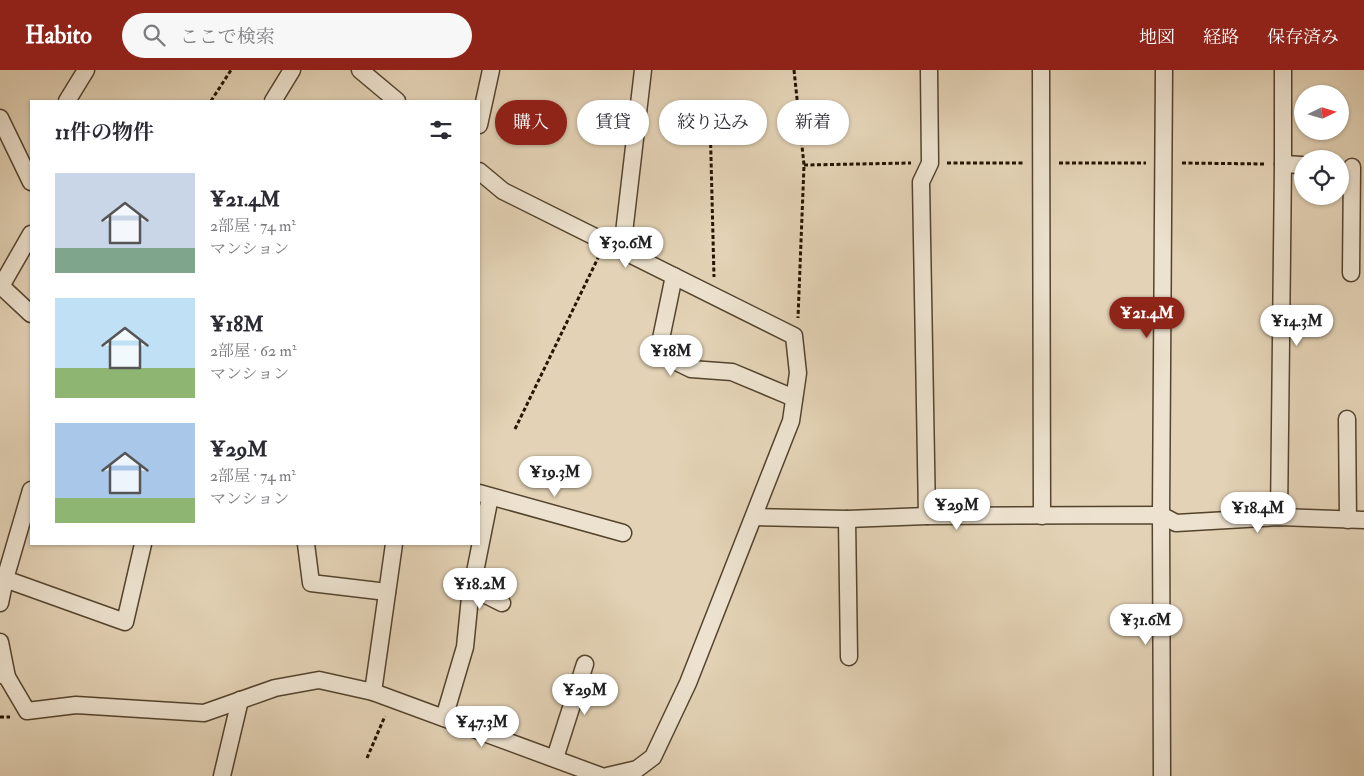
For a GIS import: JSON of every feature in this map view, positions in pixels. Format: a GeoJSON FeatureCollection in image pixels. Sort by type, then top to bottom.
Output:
{"type":"FeatureCollection","features":[{"type":"Feature","properties":{"kind":"street"},"geometry":{"type":"LineString","coordinates":[[68,100],[86,70]]}},
{"type":"Feature","properties":{"kind":"street"},"geometry":{"type":"LineString","coordinates":[[274,100],[292,70]]}},
{"type":"Feature","properties":{"kind":"street"},"geometry":{"type":"LineString","coordinates":[[360,70],[396,100]]}},
{"type":"Feature","properties":{"kind":"street"},"geometry":{"type":"LineString","coordinates":[[480,120],[491,70]]}},
{"type":"Feature","properties":{"kind":"street"},"geometry":{"type":"LineString","coordinates":[[622,250],[643,70]]}},
{"type":"Feature","properties":{"kind":"street"},"geometry":{"type":"LineString","coordinates":[[927,516],[921,182],[930,163],[930,70]]}},
{"type":"Feature","properties":{"kind":"street"},"geometry":{"type":"LineString","coordinates":[[1041,70],[1042,516]]}},
{"type":"Feature","properties":{"kind":"street"},"geometry":{"type":"LineString","coordinates":[[1162,776],[1161,516],[1164,70]]}},
{"type":"Feature","properties":{"kind":"street"},"geometry":{"type":"LineString","coordinates":[[1279,517],[1283,70]]}},
{"type":"Feature","properties":{"kind":"street"},"geometry":{"type":"LineString","coordinates":[[0,118],[27,158],[30,176]]}},
{"type":"Feature","properties":{"kind":"street"},"geometry":{"type":"LineString","coordinates":[[1283,164],[1294,165]]}},
{"type":"Feature","properties":{"kind":"street"},"geometry":{"type":"LineString","coordinates":[[1351,273],[1352,167]]}},
{"type":"Feature","properties":{"kind":"street"},"geometry":{"type":"LineString","coordinates":[[480,173],[503,191],[794,336],[798,373],[790,421],[688,683],[654,757],[637,769],[607,776]]}},
{"type":"Feature","properties":{"kind":"street"},"geometry":{"type":"LineString","coordinates":[[30,236],[0,286],[30,313]]}},
{"type":"Feature","properties":{"kind":"street"},"geometry":{"type":"LineString","coordinates":[[674,276],[658,353],[691,369],[732,372],[794,398]]}},
{"type":"Feature","properties":{"kind":"street"},"geometry":{"type":"LineString","coordinates":[[754,517],[847,519],[927,516],[1161,516],[1176,522],[1279,517],[1356,520],[1347,419]]}},
{"type":"Feature","properties":{"kind":"street"},"geometry":{"type":"LineString","coordinates":[[0,603],[5,568],[30,493]]}},
{"type":"Feature","properties":{"kind":"street"},"geometry":{"type":"LineString","coordinates":[[480,526],[484,495],[623,533]]}},
{"type":"Feature","properties":{"kind":"street"},"geometry":{"type":"LineString","coordinates":[[847,519],[849,657]]}},
{"type":"Feature","properties":{"kind":"street"},"geometry":{"type":"LineString","coordinates":[[5,568],[124,622],[143,545]]}},
{"type":"Feature","properties":{"kind":"street"},"geometry":{"type":"LineString","coordinates":[[306,545],[311,583],[387,592]]}},
{"type":"Feature","properties":{"kind":"street"},"geometry":{"type":"LineString","coordinates":[[373,692],[394,545]]}},
{"type":"Feature","properties":{"kind":"street"},"geometry":{"type":"LineString","coordinates":[[444,718],[465,647],[478,545]]}},
{"type":"Feature","properties":{"kind":"street"},"geometry":{"type":"LineString","coordinates":[[472,588],[502,603]]}},
{"type":"Feature","properties":{"kind":"street"},"geometry":{"type":"LineString","coordinates":[[0,642],[4,676],[27,711],[76,705],[204,712],[275,688],[319,680],[373,692],[601,776]]}},
{"type":"Feature","properties":{"kind":"street"},"geometry":{"type":"LineString","coordinates":[[555,758],[585,664]]}},
{"type":"Feature","properties":{"kind":"street"},"geometry":{"type":"LineString","coordinates":[[222,776],[240,700]]}},
{"type":"Feature","properties":{"kind":"path"},"geometry":{"type":"LineString","coordinates":[[212,100],[231,70]]}},
{"type":"Feature","properties":{"kind":"path"},"geometry":{"type":"LineString","coordinates":[[794,70],[804,164],[799,314],[794,336]]}},
{"type":"Feature","properties":{"kind":"path"},"geometry":{"type":"LineString","coordinates":[[711,145],[714,296]]}},
{"type":"Feature","properties":{"kind":"path"},"geometry":{"type":"LineString","coordinates":[[804,164],[1283,164]]}},
{"type":"Feature","properties":{"kind":"path"},"geometry":{"type":"LineString","coordinates":[[515,429],[606,242]]}},
{"type":"Feature","properties":{"kind":"path"},"geometry":{"type":"LineString","coordinates":[[367,758],[391,699]]}}]}
